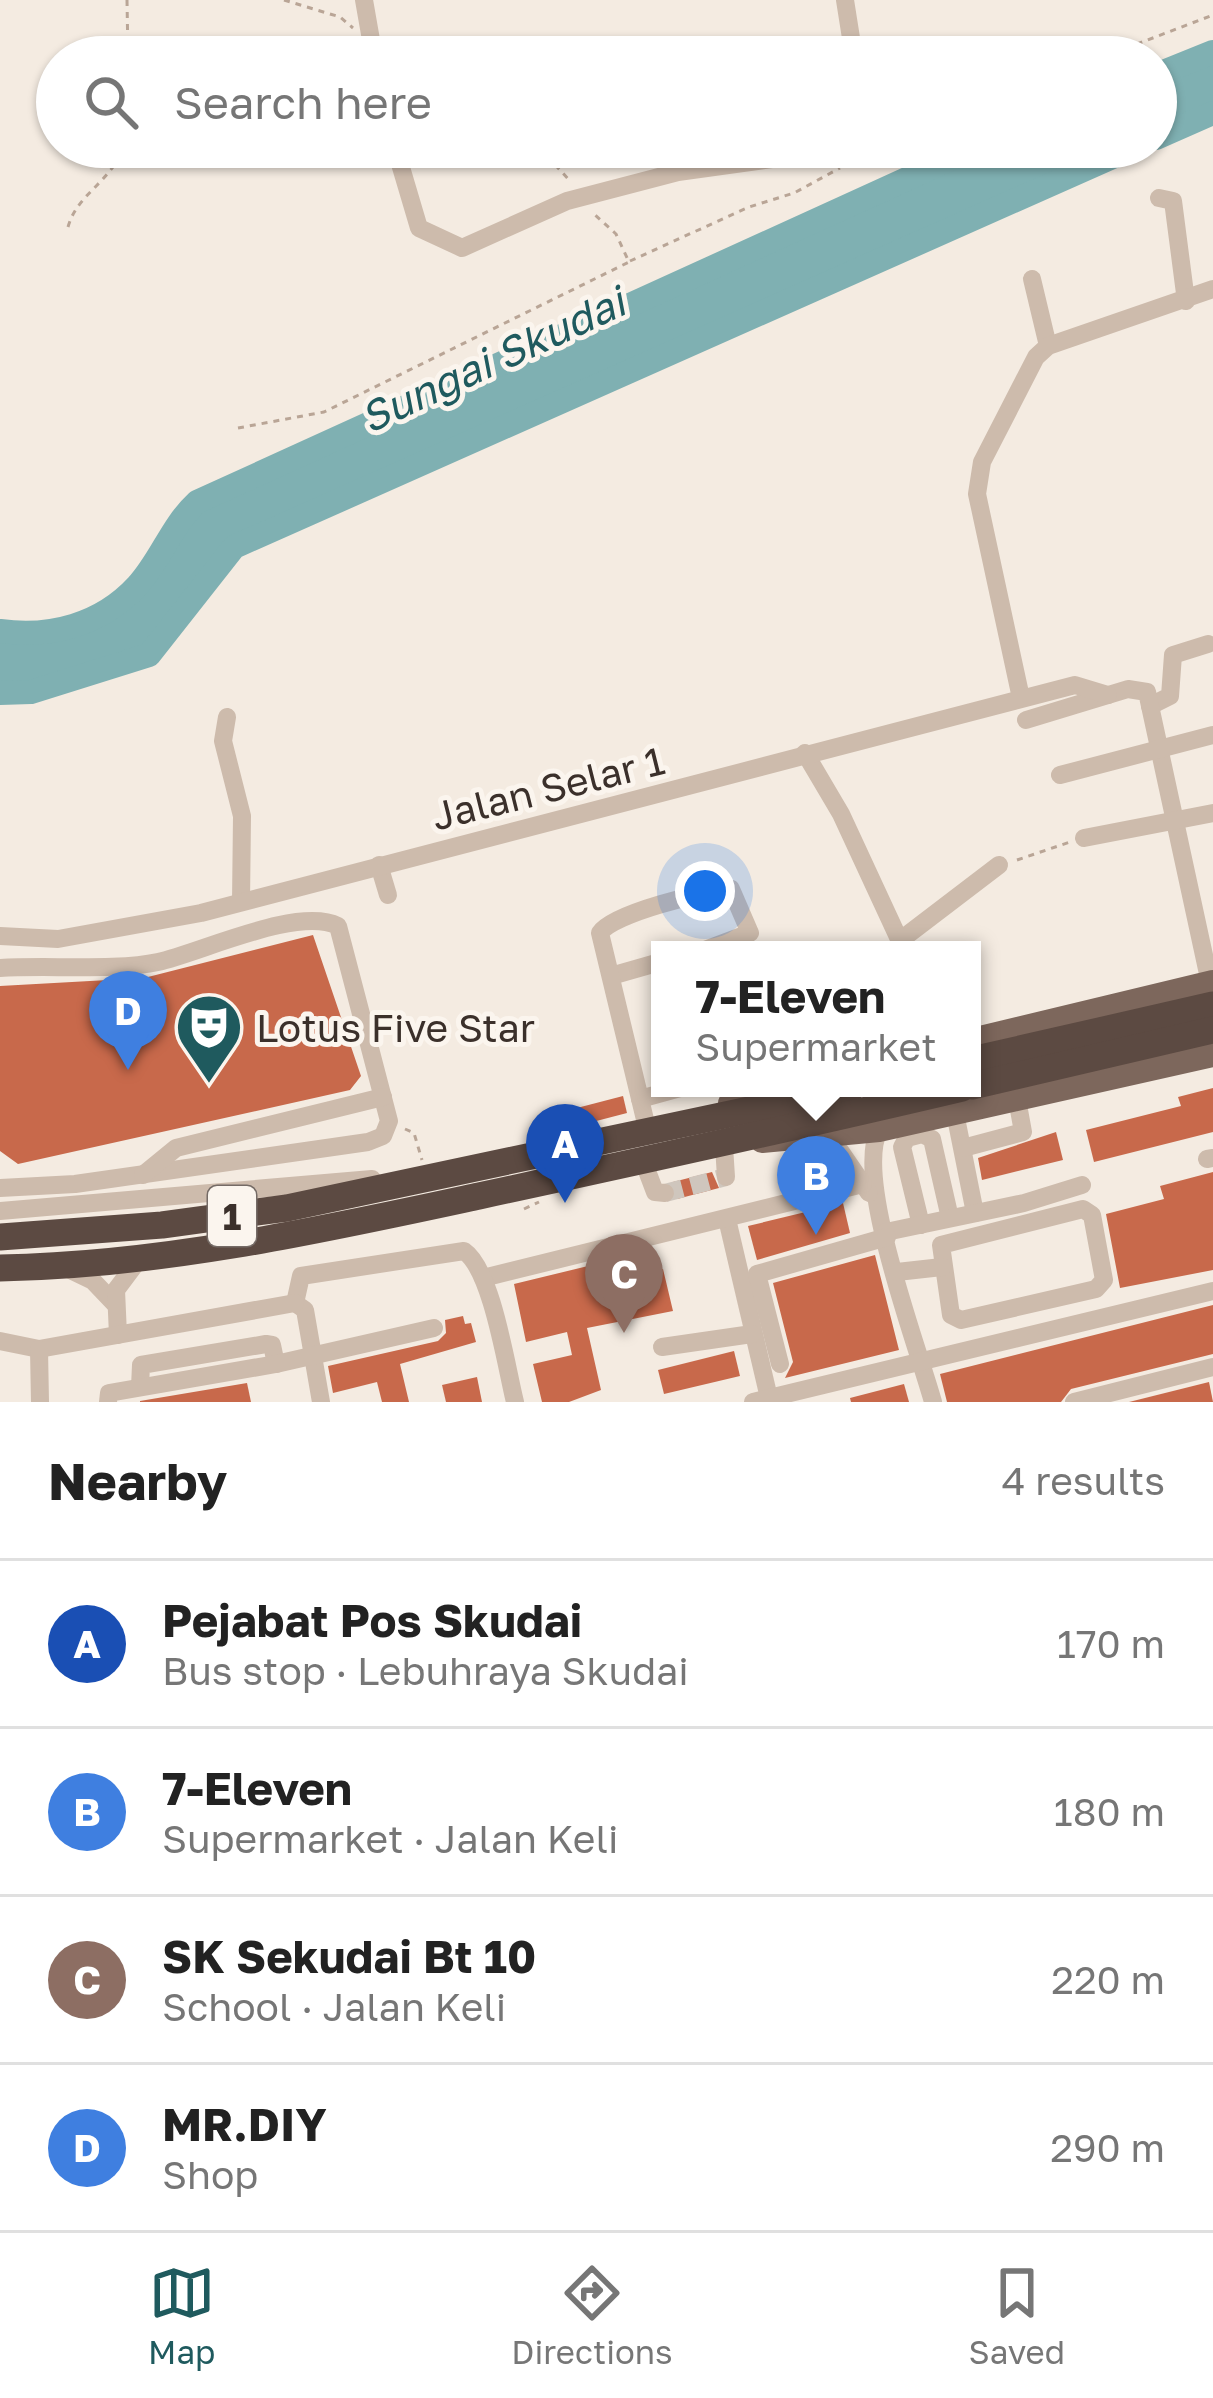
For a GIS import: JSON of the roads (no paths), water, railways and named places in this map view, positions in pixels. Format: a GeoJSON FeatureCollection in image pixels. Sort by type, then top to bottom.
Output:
{"type":"FeatureCollection","features":[{"type":"Feature","properties":{"kind":"highway"},"geometry":{"type":"LineString","coordinates":[[981,1058],[1074,1036],[1212,991]]}},
{"type":"Feature","properties":{"kind":"highway"},"geometry":{"type":"LineString","coordinates":[[981,1084],[1213,1030]]}},
{"type":"Feature","properties":{"kind":"highway","name":"1"},"geometry":{"type":"LineString","coordinates":[[0,1237],[162,1225],[287,1208],[811,1097]]}},
{"type":"Feature","properties":{"kind":"highway","name":"1"},"geometry":{"type":"LineString","coordinates":[[0,1268],[64,1267],[279,1239],[958,1101]]}},
{"type":"Feature","properties":{"kind":"main road"},"geometry":{"type":"LineString","coordinates":[[981,1038],[1212,991]]}},
{"type":"Feature","properties":{"kind":"main road"},"geometry":{"type":"LineString","coordinates":[[735,1144],[820,1140],[880,1130],[958,1101],[1017,1099],[1213,1055]]}},
{"type":"Feature","properties":{"kind":"main road"},"geometry":{"type":"LineString","coordinates":[[685,1125],[746,1097]]}},
{"type":"Feature","properties":{"kind":"street"},"geometry":{"type":"LineString","coordinates":[[364,0],[370,36]]}},
{"type":"Feature","properties":{"kind":"street"},"geometry":{"type":"LineString","coordinates":[[845,0],[851,36]]}},
{"type":"Feature","properties":{"kind":"street"},"geometry":{"type":"LineString","coordinates":[[401,168],[419,228],[462,248],[582,197],[678,172],[715,168]]}},
{"type":"Feature","properties":{"kind":"street"},"geometry":{"type":"LineString","coordinates":[[1159,198],[1173,201],[1186,301]]}},
{"type":"Feature","properties":{"kind":"street"},"geometry":{"type":"LineString","coordinates":[[1032,279],[1048,346]]}},
{"type":"Feature","properties":{"kind":"street"},"geometry":{"type":"LineString","coordinates":[[1021,698],[976,478],[1036,357],[1048,346],[1213,289]]}},
{"type":"Feature","properties":{"kind":"street"},"geometry":{"type":"LineString","coordinates":[[1149,699],[1170,696],[1173,656],[1208,644]]}},
{"type":"Feature","properties":{"kind":"street","name":"Jalan Selar 1"},"geometry":{"type":"LineString","coordinates":[[0,936],[91,934],[241,902],[1075,685],[1108,695]]}},
{"type":"Feature","properties":{"kind":"street"},"geometry":{"type":"LineString","coordinates":[[1026,720],[1137,688],[1149,699],[1212,991]]}},
{"type":"Feature","properties":{"kind":"street"},"geometry":{"type":"LineString","coordinates":[[226,717],[223,742],[242,816],[241,902]]}},
{"type":"Feature","properties":{"kind":"street"},"geometry":{"type":"LineString","coordinates":[[1060,775],[1213,735]]}},
{"type":"Feature","properties":{"kind":"street"},"geometry":{"type":"LineString","coordinates":[[805,753],[901,941]]}},
{"type":"Feature","properties":{"kind":"street"},"geometry":{"type":"LineString","coordinates":[[1084,838],[1213,813]]}},
{"type":"Feature","properties":{"kind":"street"},"geometry":{"type":"LineString","coordinates":[[379,865],[388,895]]}},
{"type":"Feature","properties":{"kind":"street"},"geometry":{"type":"LineString","coordinates":[[908,941],[999,866]]}},
{"type":"Feature","properties":{"kind":"street"},"geometry":{"type":"LineString","coordinates":[[647,1132],[600,933],[604,926],[731,889],[750,933],[729,941]]}},
{"type":"Feature","properties":{"kind":"street"},"geometry":{"type":"LineString","coordinates":[[0,968],[155,963],[302,921],[327,921],[338,926],[344,977],[389,1121],[383,1136],[368,1142],[143,1174],[0,1188]]}},
{"type":"Feature","properties":{"kind":"street"},"geometry":{"type":"LineString","coordinates":[[610,976],[651,965]]}},
{"type":"Feature","properties":{"kind":"street"},"geometry":{"type":"LineString","coordinates":[[640,1100],[651,1096]]}},
{"type":"Feature","properties":{"kind":"street"},"geometry":{"type":"LineString","coordinates":[[143,1174],[176,1148],[383,1097]]}},
{"type":"Feature","properties":{"kind":"street"},"geometry":{"type":"LineString","coordinates":[[963,1148],[1023,1132],[1017,1099]]}},
{"type":"Feature","properties":{"kind":"street"},"geometry":{"type":"LineString","coordinates":[[958,1101],[975,1213]]}},
{"type":"Feature","properties":{"kind":"street"},"geometry":{"type":"LineString","coordinates":[[880,1130],[871,1149],[876,1202],[933,1402]]}},
{"type":"Feature","properties":{"kind":"street"},"geometry":{"type":"LineString","coordinates":[[921,1225],[902,1147],[907,1138],[922,1134],[932,1139],[950,1218]]}},
{"type":"Feature","properties":{"kind":"street"},"geometry":{"type":"LineString","coordinates":[[820,1140],[841,1152],[876,1202]]}},
{"type":"Feature","properties":{"kind":"street"},"geometry":{"type":"LineString","coordinates":[[726,1177],[735,1144]]}},
{"type":"Feature","properties":{"kind":"street"},"geometry":{"type":"LineString","coordinates":[[644,1163],[655,1192],[665,1193]]}},
{"type":"Feature","properties":{"kind":"street"},"geometry":{"type":"LineString","coordinates":[[0,1211],[461,1174]]}},
{"type":"Feature","properties":{"kind":"street"},"geometry":{"type":"LineString","coordinates":[[483,1278],[863,1184]]}},
{"type":"Feature","properties":{"kind":"street"},"geometry":{"type":"LineString","coordinates":[[757,1274],[921,1225],[1082,1185]]}},
{"type":"Feature","properties":{"kind":"street"},"geometry":{"type":"LineString","coordinates":[[1083,1209],[1092,1215],[1104,1280],[1096,1289],[962,1320],[950,1315],[941,1267],[941,1245],[1083,1209]]}},
{"type":"Feature","properties":{"kind":"street"},"geometry":{"type":"LineString","coordinates":[[727,1219],[761,1400],[813,1395],[922,1360],[1213,1291]]}},
{"type":"Feature","properties":{"kind":"street"},"geometry":{"type":"LineString","coordinates":[[295,1304],[301,1276],[449,1249],[475,1258],[514,1402]]}},
{"type":"Feature","properties":{"kind":"street"},"geometry":{"type":"LineString","coordinates":[[118,1335],[116,1290],[140,1258]]}},
{"type":"Feature","properties":{"kind":"street"},"geometry":{"type":"LineString","coordinates":[[738,1262],[748,1260],[757,1274],[780,1364]]}},
{"type":"Feature","properties":{"kind":"street"},"geometry":{"type":"LineString","coordinates":[[64,1267],[93,1281],[114,1303]]}},
{"type":"Feature","properties":{"kind":"street"},"geometry":{"type":"LineString","coordinates":[[897,1272],[941,1267]]}},
{"type":"Feature","properties":{"kind":"street"},"geometry":{"type":"LineString","coordinates":[[0,1341],[39,1349],[295,1304],[305,1310],[321,1402]]}},
{"type":"Feature","properties":{"kind":"street"},"geometry":{"type":"LineString","coordinates":[[108,1402],[109,1393],[277,1364],[434,1328]]}},
{"type":"Feature","properties":{"kind":"street"},"geometry":{"type":"LineString","coordinates":[[662,1347],[752,1334]]}},
{"type":"Feature","properties":{"kind":"street"},"geometry":{"type":"LineString","coordinates":[[39,1349],[40,1402]]}},
{"type":"Feature","properties":{"kind":"street"},"geometry":{"type":"LineString","coordinates":[[1074,1402],[1213,1367]]}},
{"type":"Feature","properties":{"kind":"water"},"geometry":{"type":"Polygon","coordinates":[[[1213,52],[1213,113],[1177,129],[1177,67],[1213,52]]]}},
{"type":"Feature","properties":{"kind":"water"},"geometry":{"type":"Polygon","coordinates":[[[931,168],[1088,168],[234,546],[149,655],[31,692],[0,693],[0,631],[56,630],[107,610],[137,586],[197,502],[931,168]]]}},
{"type":"Feature","properties":{"kind":"waterway"},"geometry":{"type":"LineString","coordinates":[[1177,67],[1213,52]]}},
{"type":"Feature","properties":{"kind":"waterway"},"geometry":{"type":"LineString","coordinates":[[1177,129],[1213,113]]}},
{"type":"Feature","properties":{"kind":"waterway","name":"Sungai Skudai"},"geometry":{"type":"LineString","coordinates":[[0,631],[56,630],[91,619],[137,586],[197,502],[931,168]]}},
{"type":"Feature","properties":{"kind":"waterway"},"geometry":{"type":"LineString","coordinates":[[0,693],[31,692],[149,655],[234,547],[1088,168]]}},
{"type":"Feature","properties":{"kind":"tunnel"},"geometry":{"type":"LineString","coordinates":[[665,1193],[726,1177]]}},
{"type":"Feature","properties":{"kind":"place","name":"MR.DIY"},"geometry":{"type":"Point","coordinates":[128,1070]}},
{"type":"Feature","properties":{"kind":"place","name":"Lotus Five Star"},"geometry":{"type":"Point","coordinates":[209,1086]}},
{"type":"Feature","properties":{"kind":"place","name":"Pejabat Pos Skudai"},"geometry":{"type":"Point","coordinates":[565,1203]}},
{"type":"Feature","properties":{"kind":"place","name":"7-Eleven"},"geometry":{"type":"Point","coordinates":[816,1235]}},
{"type":"Feature","properties":{"kind":"place","name":"SK Sekudai Bt 10"},"geometry":{"type":"Point","coordinates":[624,1333]}}]}
